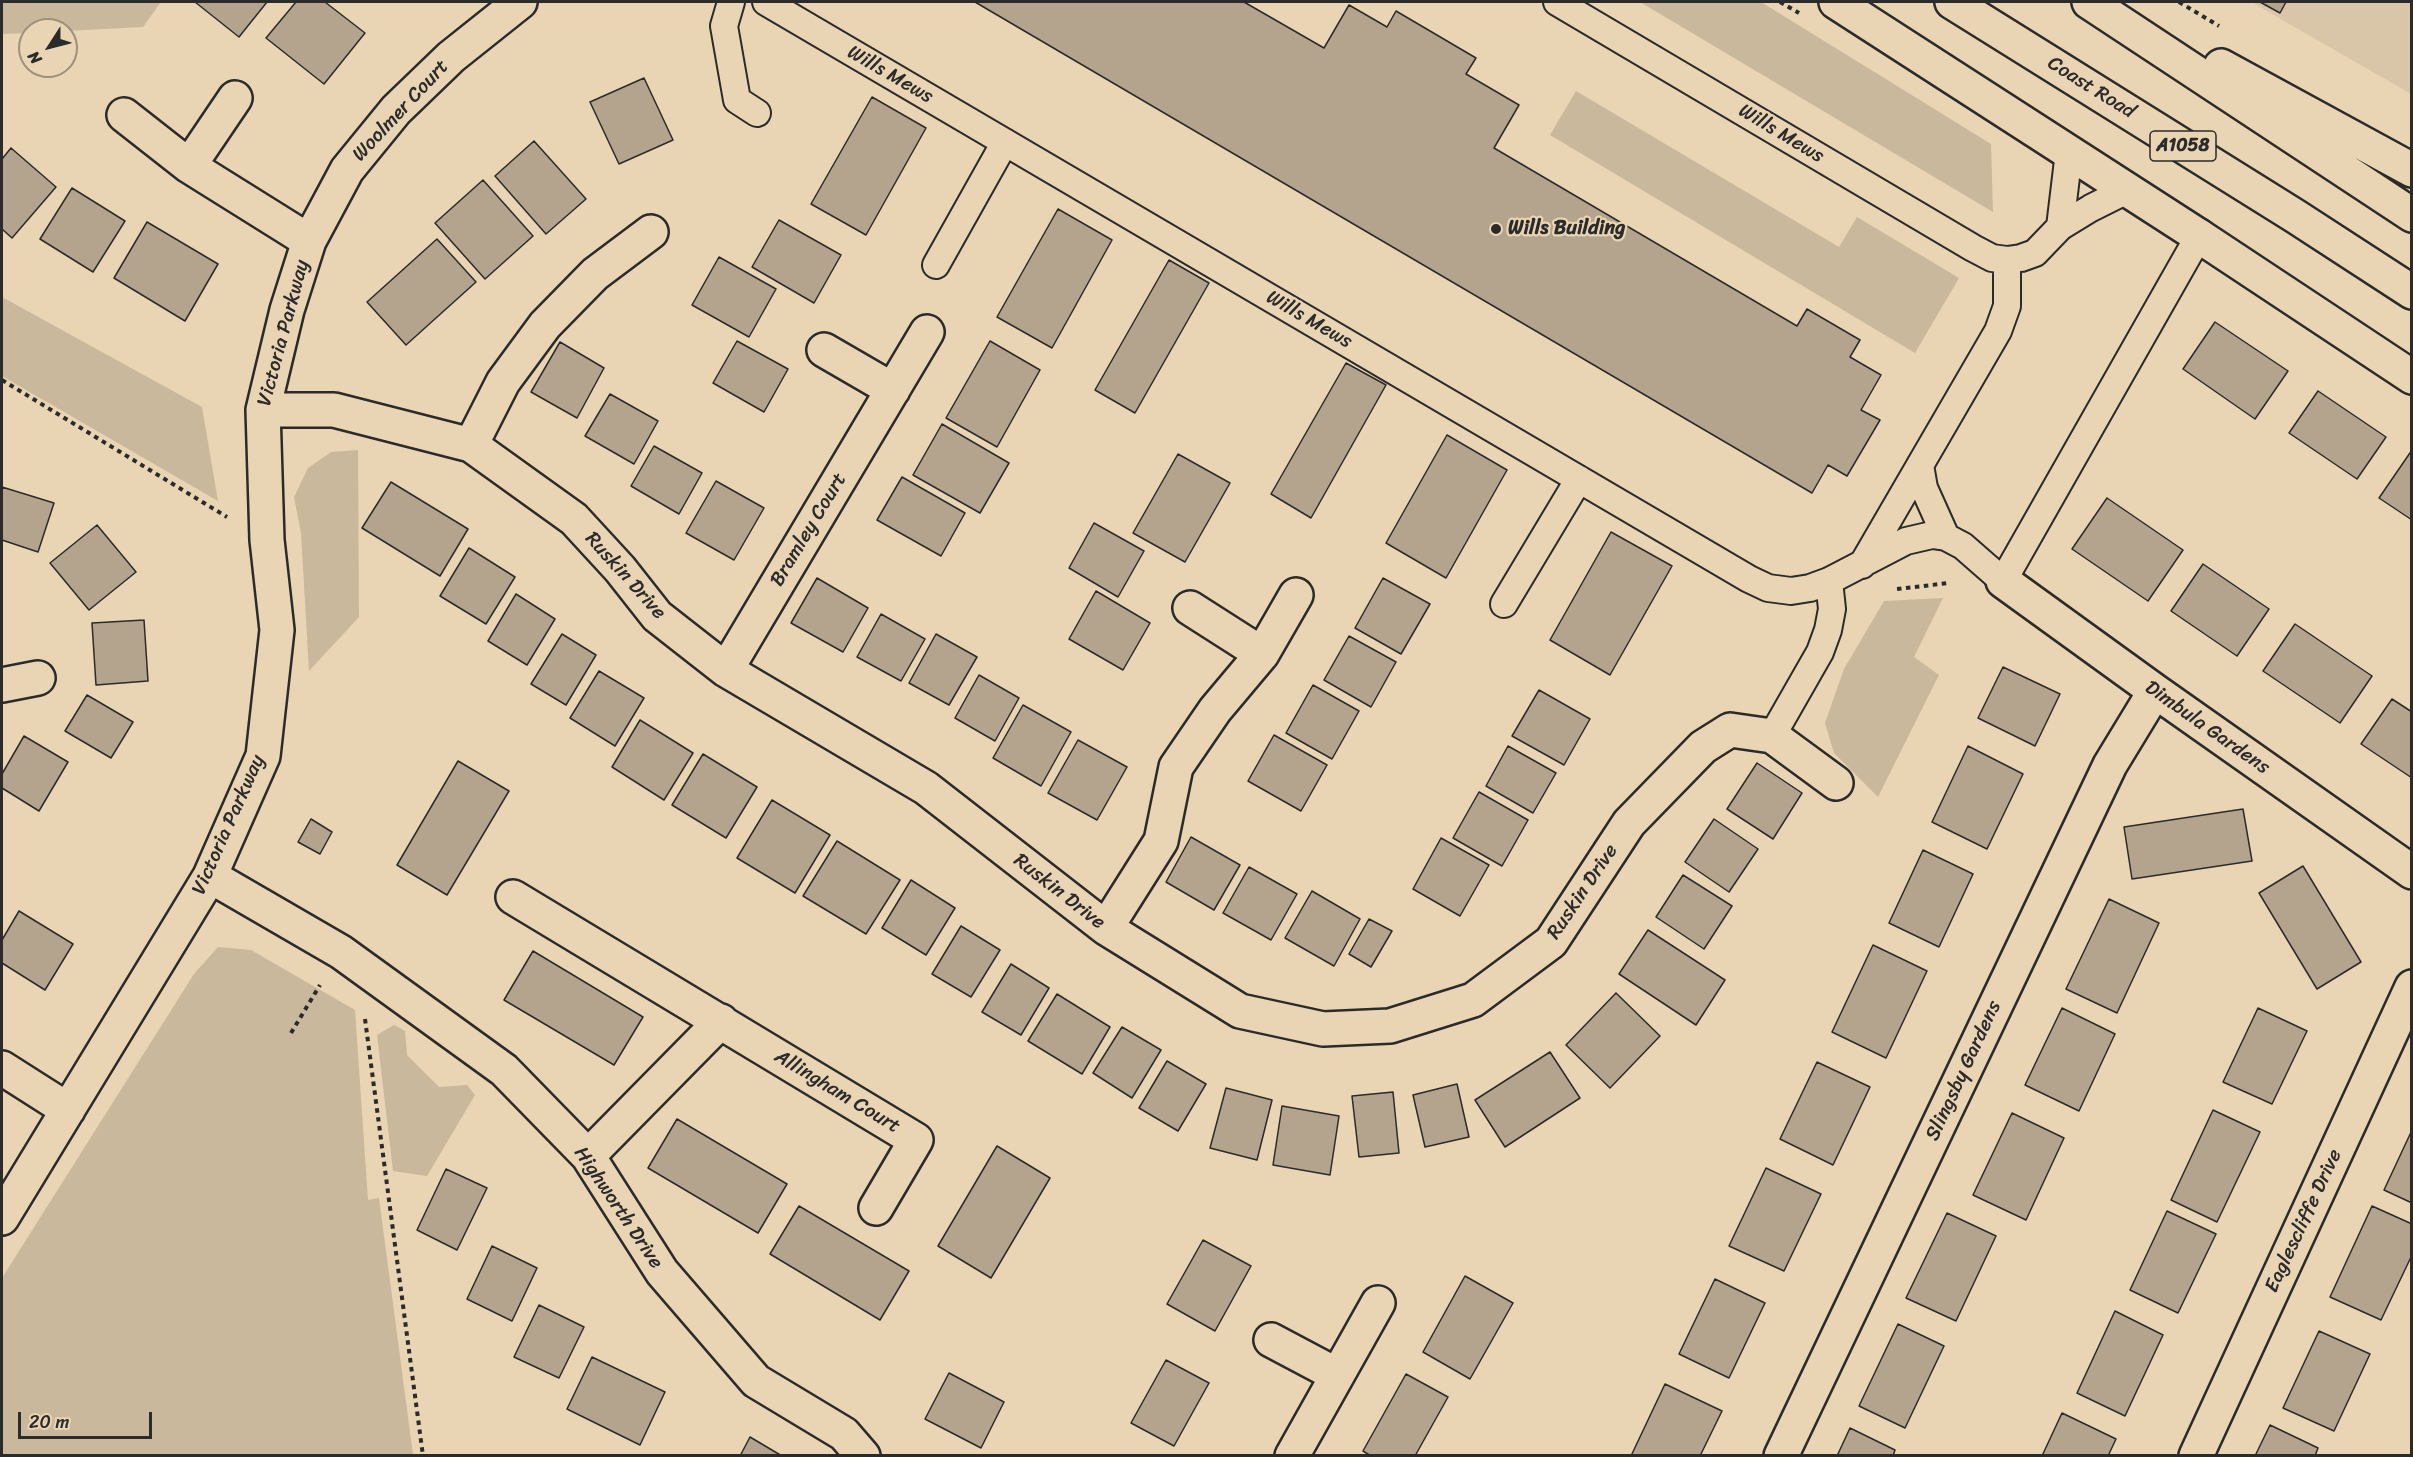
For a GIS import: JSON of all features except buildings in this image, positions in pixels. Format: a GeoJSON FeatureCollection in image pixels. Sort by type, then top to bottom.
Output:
{"type":"FeatureCollection","features":[{"type":"Feature","properties":{"kind":"main road","name":"Woolmer Court"},"geometry":{"type":"LineString","coordinates":[[309,241],[346,170],[396,110],[452,57],[520,2]]}},
{"type":"Feature","properties":{"kind":"main road"},"geometry":{"type":"LineString","coordinates":[[1836,2],[2199,236],[2412,377]]}},
{"type":"Feature","properties":{"kind":"main road","name":"Coast Road"},"geometry":{"type":"LineString","coordinates":[[1952,2],[2295,216],[2412,292]]}},
{"type":"Feature","properties":{"kind":"main road"},"geometry":{"type":"LineString","coordinates":[[2089,2],[2412,215]]}},
{"type":"Feature","properties":{"kind":"main road"},"geometry":{"type":"LineString","coordinates":[[2103,2],[2412,170]]}},
{"type":"Feature","properties":{"kind":"main road"},"geometry":{"type":"LineString","coordinates":[[189,166],[235,98]]}},
{"type":"Feature","properties":{"kind":"main road"},"geometry":{"type":"LineString","coordinates":[[124,115],[189,166],[309,241]]}},
{"type":"Feature","properties":{"kind":"main road"},"geometry":{"type":"LineString","coordinates":[[471,445],[503,382],[545,326],[595,274],[651,232]]}},
{"type":"Feature","properties":{"kind":"main road","name":"Victoria Parkway"},"geometry":{"type":"LineString","coordinates":[[2,1218],[210,876],[262,756],[277,630],[267,540],[262,410],[287,310],[309,241]]}},
{"type":"Feature","properties":{"kind":"main road","name":"Bramley Court"},"geometry":{"type":"LineString","coordinates":[[726,670],[927,332]]}},
{"type":"Feature","properties":{"kind":"main road"},"geometry":{"type":"LineString","coordinates":[[824,350],[892,390]]}},
{"type":"Feature","properties":{"kind":"main road","name":"Ruskin Drive"},"geometry":{"type":"LineString","coordinates":[[262,410],[334,410],[471,445],[574,519],[620,569],[657,616],[726,670],[926,788],[1106,928],[1240,1011],[1323,1029],[1390,1026],[1473,1000],[1551,942],[1629,824],[1703,747],[1730,730],[1772,736],[1836,783]]}},
{"type":"Feature","properties":{"kind":"main road","name":"Dimbula Gardens"},"geometry":{"type":"LineString","coordinates":[[2003,581],[2412,872]]}},
{"type":"Feature","properties":{"kind":"main road"},"geometry":{"type":"LineString","coordinates":[[1106,928],[1161,841],[1176,767],[1215,710],[1263,654],[1296,595]]}},
{"type":"Feature","properties":{"kind":"main road"},"geometry":{"type":"LineString","coordinates":[[1190,608],[1263,654]]}},
{"type":"Feature","properties":{"kind":"main road"},"geometry":{"type":"LineString","coordinates":[[2,685],[38,678]]}},
{"type":"Feature","properties":{"kind":"main road","name":"Slingsby Gardens"},"geometry":{"type":"LineString","coordinates":[[1781,1455],[2110,765],[2155,691]]}},
{"type":"Feature","properties":{"kind":"main road","name":"Highworth Drive"},"geometry":{"type":"LineString","coordinates":[[210,876],[349,958],[504,1070],[588,1156],[662,1272],[756,1381],[844,1434],[863,1455]]}},
{"type":"Feature","properties":{"kind":"main road","name":"Allingham Court"},"geometry":{"type":"LineString","coordinates":[[513,897],[916,1140],[876,1208]]}},
{"type":"Feature","properties":{"kind":"main road","name":"Eaglescliffe Drive"},"geometry":{"type":"LineString","coordinates":[[2196,1455],[2412,987]]}},
{"type":"Feature","properties":{"kind":"main road"},"geometry":{"type":"LineString","coordinates":[[588,1156],[721,1022]]}},
{"type":"Feature","properties":{"kind":"main road"},"geometry":{"type":"LineString","coordinates":[[2,1068],[69,1110]]}},
{"type":"Feature","properties":{"kind":"main road"},"geometry":{"type":"LineString","coordinates":[[1292,1455],[1378,1303]]}},
{"type":"Feature","properties":{"kind":"main road"},"geometry":{"type":"LineString","coordinates":[[1271,1340],[1337,1375]]}},
{"type":"Feature","properties":{"kind":"lane"},"geometry":{"type":"LineString","coordinates":[[731,2],[724,26],[737,100],[757,113]]}},
{"type":"Feature","properties":{"kind":"lane","name":"Wills Mews"},"geometry":{"type":"LineString","coordinates":[[766,2],[1749,579],[1768,588],[1791,591],[1810,588],[1862,565],[1906,541],[1932,535],[1946,537]]}},
{"type":"Feature","properties":{"kind":"lane","name":"Wills Mews"},"geometry":{"type":"LineString","coordinates":[[1557,2],[1973,248],[1992,258],[2007,260]]}},
{"type":"Feature","properties":{"kind":"lane"},"geometry":{"type":"LineString","coordinates":[[936,265],[1005,142]]}},
{"type":"Feature","properties":{"kind":"lane"},"geometry":{"type":"LineString","coordinates":[[2060,227],[2069,152]]}},
{"type":"Feature","properties":{"kind":"lane"},"geometry":{"type":"LineString","coordinates":[[1862,565],[1998,331],[2007,306],[2007,260],[2035,253],[2060,227],[2127,190]]}},
{"type":"Feature","properties":{"kind":"lane"},"geometry":{"type":"LineString","coordinates":[[1920,465],[1924,488],[1946,537],[1964,546],[2003,581],[2199,236]]}},
{"type":"Feature","properties":{"kind":"lane"},"geometry":{"type":"LineString","coordinates":[[1504,604],[1579,479]]}},
{"type":"Feature","properties":{"kind":"lane"},"geometry":{"type":"LineString","coordinates":[[1772,736],[1820,652],[1832,609],[1829,581]]}},
{"type":"Feature","properties":{"kind":"path"},"geometry":{"type":"LineString","coordinates":[[2,380],[267,540]]}},
{"type":"Feature","properties":{"kind":"path"},"geometry":{"type":"LineString","coordinates":[[1890,590],[1932,584],[2003,581]]}},
{"type":"Feature","properties":{"kind":"path"},"geometry":{"type":"LineString","coordinates":[[291,1033],[349,958]]}},
{"type":"Feature","properties":{"kind":"path"},"geometry":{"type":"LineString","coordinates":[[349,958],[423,1455]]}},
{"type":"Feature","properties":{"kind":"shaded area"},"geometry":{"type":"Polygon","coordinates":[[[2,2],[161,2],[143,27],[78,30],[78,18],[18,18],[18,33],[2,34],[2,2]]]}},
{"type":"Feature","properties":{"kind":"shaded area"},"geometry":{"type":"Polygon","coordinates":[[[1640,2],[1761,2],[1991,144],[1993,212],[1640,2]]]}},
{"type":"Feature","properties":{"kind":"shaded area"},"geometry":{"type":"Polygon","coordinates":[[[2252,2],[2411,2],[2411,94],[2279,18],[2252,2]]]}},
{"type":"Feature","properties":{"kind":"shaded area"},"geometry":{"type":"Polygon","coordinates":[[[1576,91],[1839,247],[1857,217],[1959,278],[1915,353],[1550,135],[1576,91]]]}},
{"type":"Feature","properties":{"kind":"shaded area"},"geometry":{"type":"Polygon","coordinates":[[[2,297],[202,407],[218,501],[2,376],[2,297]]]}},
{"type":"Feature","properties":{"kind":"shaded area"},"geometry":{"type":"Polygon","coordinates":[[[358,450],[359,617],[309,671],[301,533],[294,497],[308,468],[331,452],[358,450]]]}},
{"type":"Feature","properties":{"kind":"shaded area"},"geometry":{"type":"Polygon","coordinates":[[[1943,598],[1914,657],[1939,675],[1878,797],[1834,753],[1825,723],[1844,669],[1884,601],[1943,598]]]}},
{"type":"Feature","properties":{"kind":"shaded area"},"geometry":{"type":"Polygon","coordinates":[[[218,947],[251,950],[355,1010],[368,1200],[379,1198],[413,1455],[2,1455],[2,1278],[194,974],[218,947]]]}},
{"type":"Feature","properties":{"kind":"shaded area"},"geometry":{"type":"Polygon","coordinates":[[[394,1025],[405,1031],[407,1055],[439,1087],[467,1085],[475,1095],[427,1176],[393,1171],[377,1035],[394,1025]]]}},
{"type":"Feature","properties":{"kind":"place","name":"Wills Building"},"geometry":{"type":"Point","coordinates":[1496,229]}}]}
